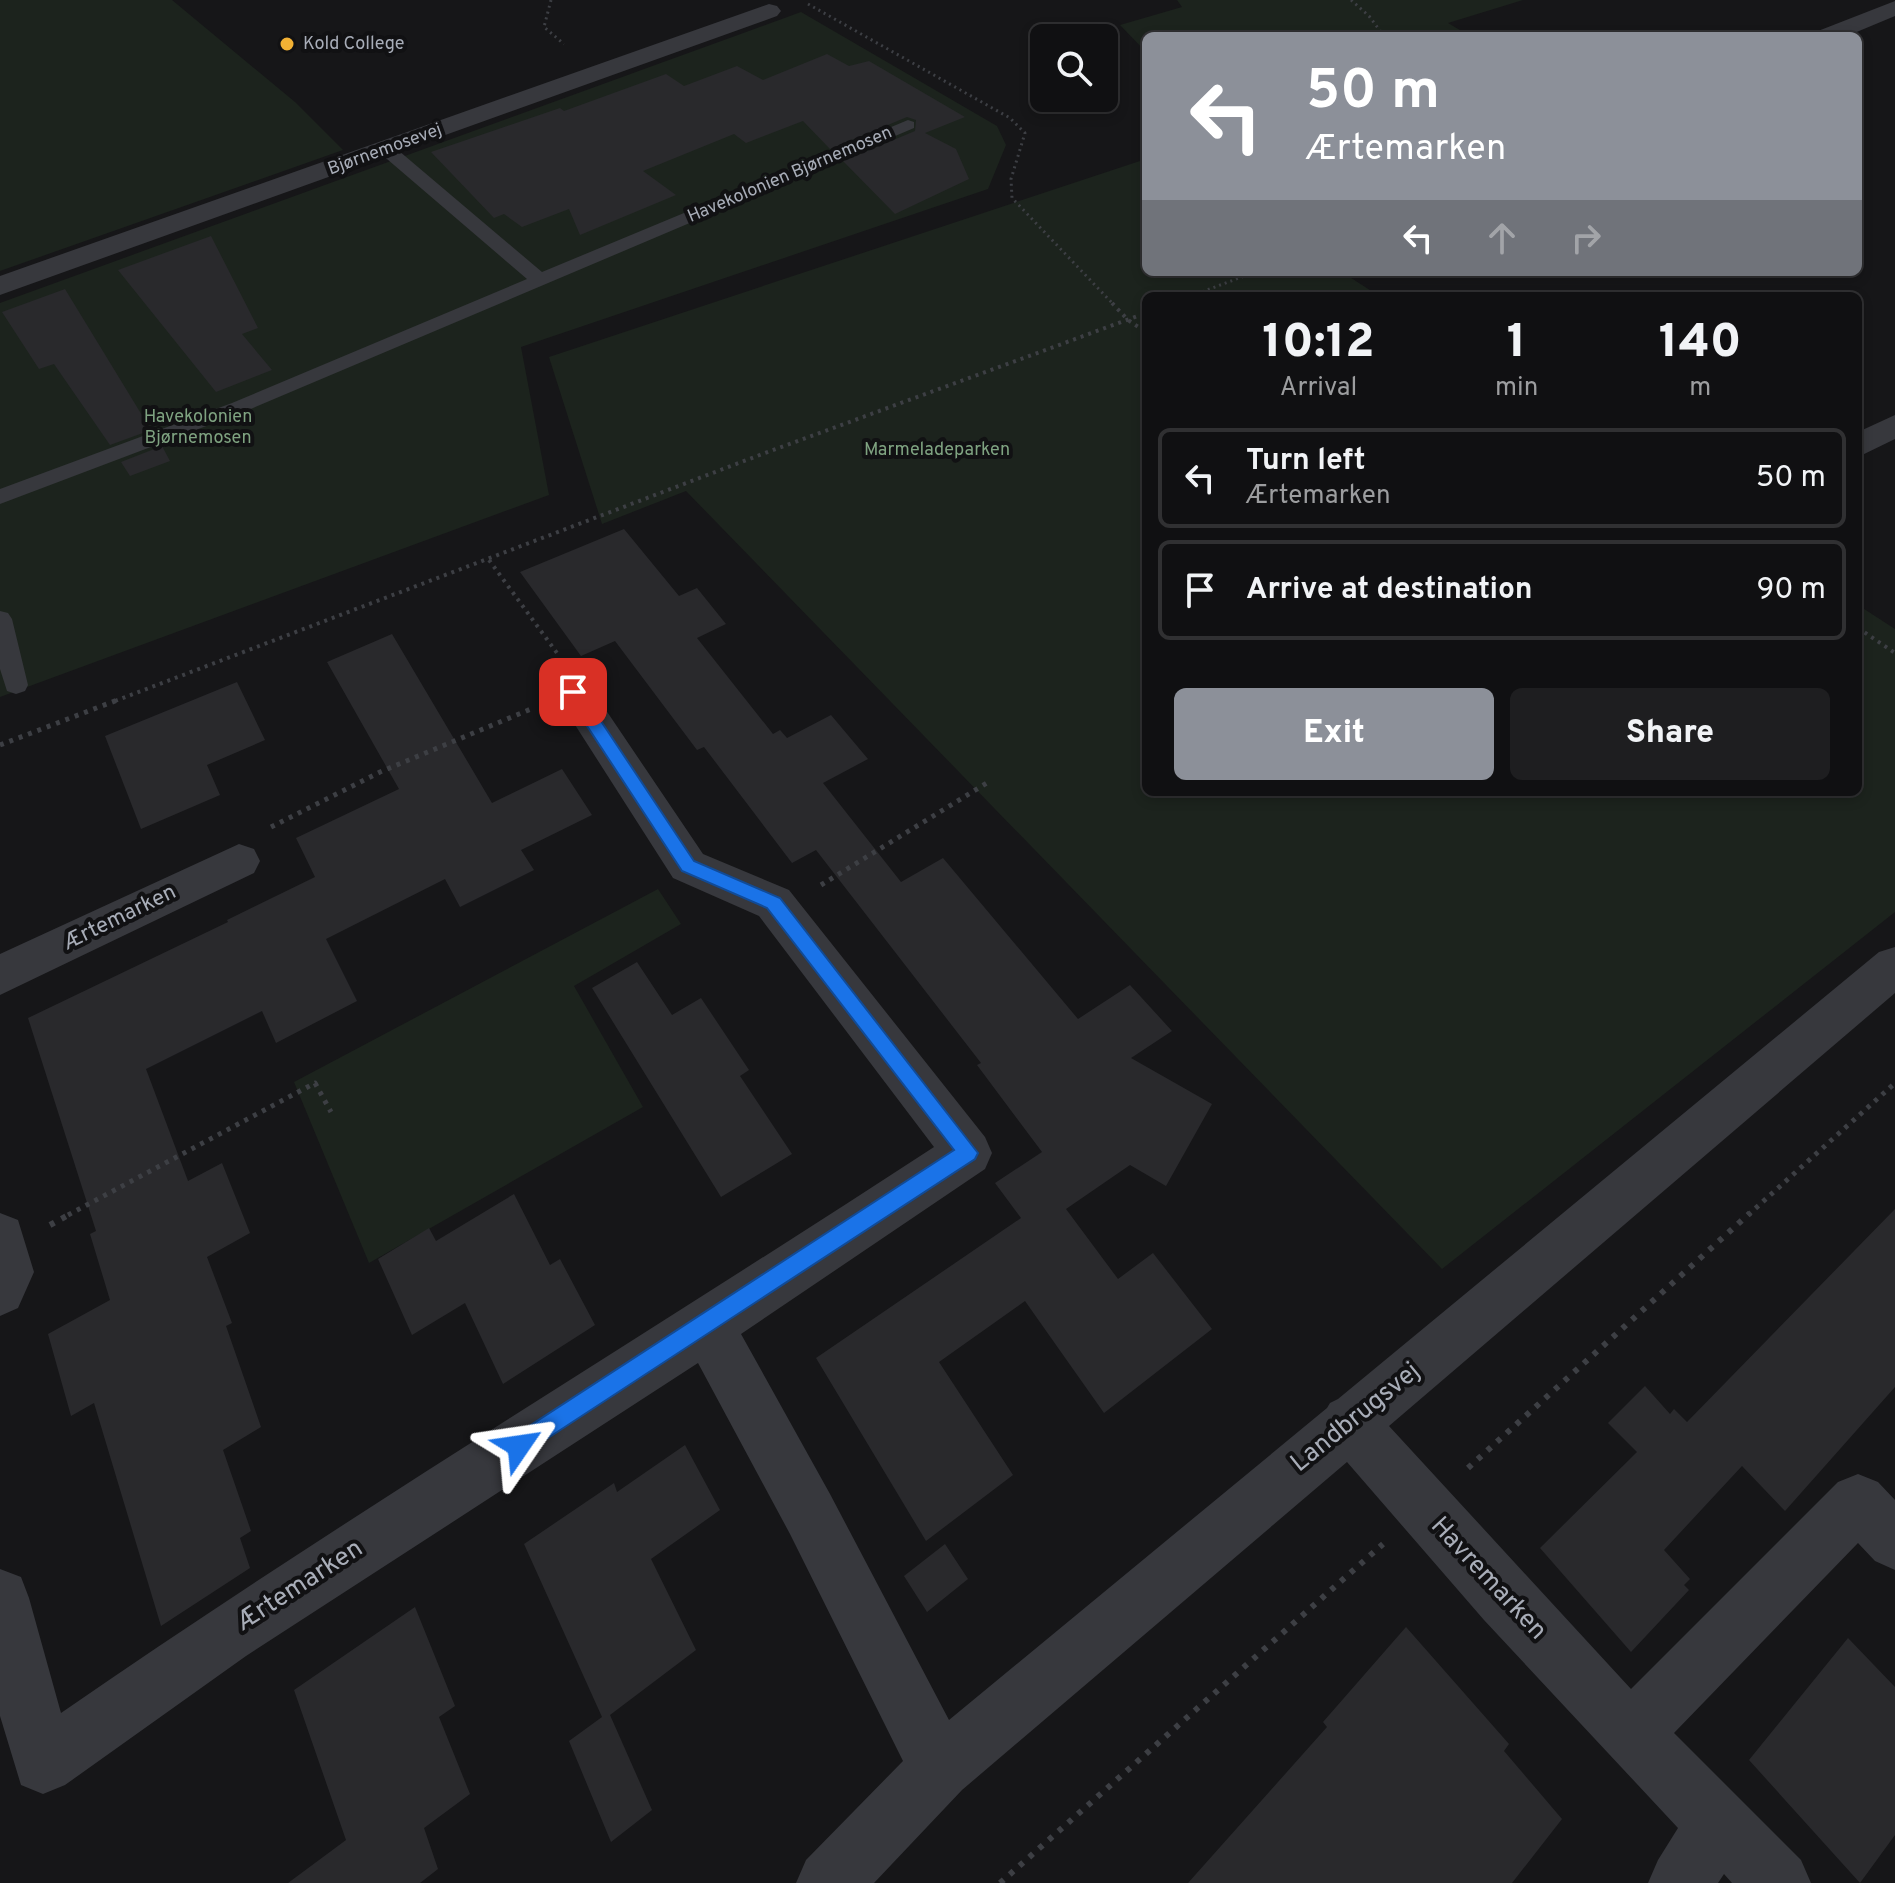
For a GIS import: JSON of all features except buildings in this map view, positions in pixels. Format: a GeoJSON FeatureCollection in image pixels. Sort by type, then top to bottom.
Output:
{"type":"FeatureCollection","features":[{"type":"Feature","properties":{"kind":"street"},"geometry":{"type":"LineString","coordinates":[[1836,32],[1895,8]]}},
{"type":"Feature","properties":{"kind":"street","name":"Bjørnemosevej"},"geometry":{"type":"LineString","coordinates":[[0,286],[769,11]]}},
{"type":"Feature","properties":{"kind":"street"},"geometry":{"type":"LineString","coordinates":[[1862,444],[1895,425]]}},
{"type":"Feature","properties":{"kind":"street","name":"Ærtemarken"},"geometry":{"type":"LineString","coordinates":[[0,1598],[43,1763],[225,1635],[707,1326],[968,1153],[774,903],[688,866],[573,692]]}},
{"type":"Feature","properties":{"kind":"street","name":"Ærtemarken"},"geometry":{"type":"LineString","coordinates":[[0,975],[239,861]]}},
{"type":"Feature","properties":{"kind":"street","name":"Landbrugsvej"},"geometry":{"type":"LineString","coordinates":[[829,1883],[940,1768],[1895,966]]}},
{"type":"Feature","properties":{"kind":"street"},"geometry":{"type":"LineString","coordinates":[[707,1326],[810,1514],[940,1768]]}},
{"type":"Feature","properties":{"kind":"street","name":"Havremarken"},"geometry":{"type":"LineString","coordinates":[[1349,1422],[1437,1525],[1630,1734],[1778,1883]]}},
{"type":"Feature","properties":{"kind":"street"},"geometry":{"type":"LineString","coordinates":[[1630,1734],[1858,1502],[1895,1541]]}},
{"type":"Feature","properties":{"kind":"street"},"geometry":{"type":"LineString","coordinates":[[1681,1883],[1718,1824]]}},
{"type":"Feature","properties":{"kind":"lane","name":"Havekolonien Bjørnemosen"},"geometry":{"type":"LineString","coordinates":[[0,497],[239,407],[908,125]]}},
{"type":"Feature","properties":{"kind":"lane"},"geometry":{"type":"LineString","coordinates":[[386,149],[540,280]]}},
{"type":"Feature","properties":{"kind":"lane"},"geometry":{"type":"LineString","coordinates":[[0,619],[16,685]]}},
{"type":"Feature","properties":{"kind":"path"},"geometry":{"type":"LineString","coordinates":[[551,0],[544,27],[565,44]]}},
{"type":"Feature","properties":{"kind":"path"},"geometry":{"type":"LineString","coordinates":[[800,0],[1010,118],[1025,133],[1011,179],[1012,198],[1128,320],[1142,329]]}},
{"type":"Feature","properties":{"kind":"path"},"geometry":{"type":"LineString","coordinates":[[1351,0],[1381,32]]}},
{"type":"Feature","properties":{"kind":"path"},"geometry":{"type":"LineString","coordinates":[[1202,292],[1244,276]]}},
{"type":"Feature","properties":{"kind":"path"},"geometry":{"type":"LineString","coordinates":[[0,745],[765,453],[1142,315]]}},
{"type":"Feature","properties":{"kind":"path"},"geometry":{"type":"LineString","coordinates":[[239,861],[251,837],[380,772],[573,692],[574,677],[489,560]]}},
{"type":"Feature","properties":{"kind":"path"},"geometry":{"type":"LineString","coordinates":[[1862,631],[1895,653]]}},
{"type":"Feature","properties":{"kind":"path"},"geometry":{"type":"LineString","coordinates":[[779,910],[990,781]]}},
{"type":"Feature","properties":{"kind":"path"},"geometry":{"type":"LineString","coordinates":[[1,1259],[315,1083],[331,1112]]}},
{"type":"Feature","properties":{"kind":"green space"},"geometry":{"type":"Polygon","coordinates":[[[0,0],[172,0],[295,102],[343,150],[0,271],[0,0]]]}},
{"type":"Feature","properties":{"kind":"green space"},"geometry":{"type":"Polygon","coordinates":[[[1177,0],[1523,0],[1448,23],[1463,32],[1142,32],[1142,48],[1120,25],[1182,7],[1177,0]]]}},
{"type":"Feature","properties":{"kind":"green space","name":"Havekolonien Bjørnemosen"},"geometry":{"type":"Polygon","coordinates":[[[801,12],[997,126],[1006,145],[988,189],[521,347],[549,495],[0,697],[0,303],[801,12]]]}},
{"type":"Feature","properties":{"kind":"green space","name":"Marmeladeparken"},"geometry":{"type":"Polygon","coordinates":[[[1142,160],[1142,276],[1348,276],[1373,292],[1142,292],[1142,796],[1862,796],[1862,608],[1895,629],[1895,912],[1442,1269],[686,491],[602,524],[549,357],[1142,160]]]}},
{"type":"Feature","properties":{"kind":"green space"},"geometry":{"type":"Polygon","coordinates":[[[658,889],[681,924],[574,986],[643,1107],[369,1263],[294,1082],[658,889]]]}},
{"type":"Feature","properties":{"kind":"place","name":"Kold College"},"geometry":{"type":"Point","coordinates":[287,44]}},
{"type":"Feature","properties":{"kind":"route"},"geometry":{"type":"LineString","coordinates":[[519,1446],[707,1326],[922,1180],[968,1153],[774,903],[688,866],[573,692]]}}]}
